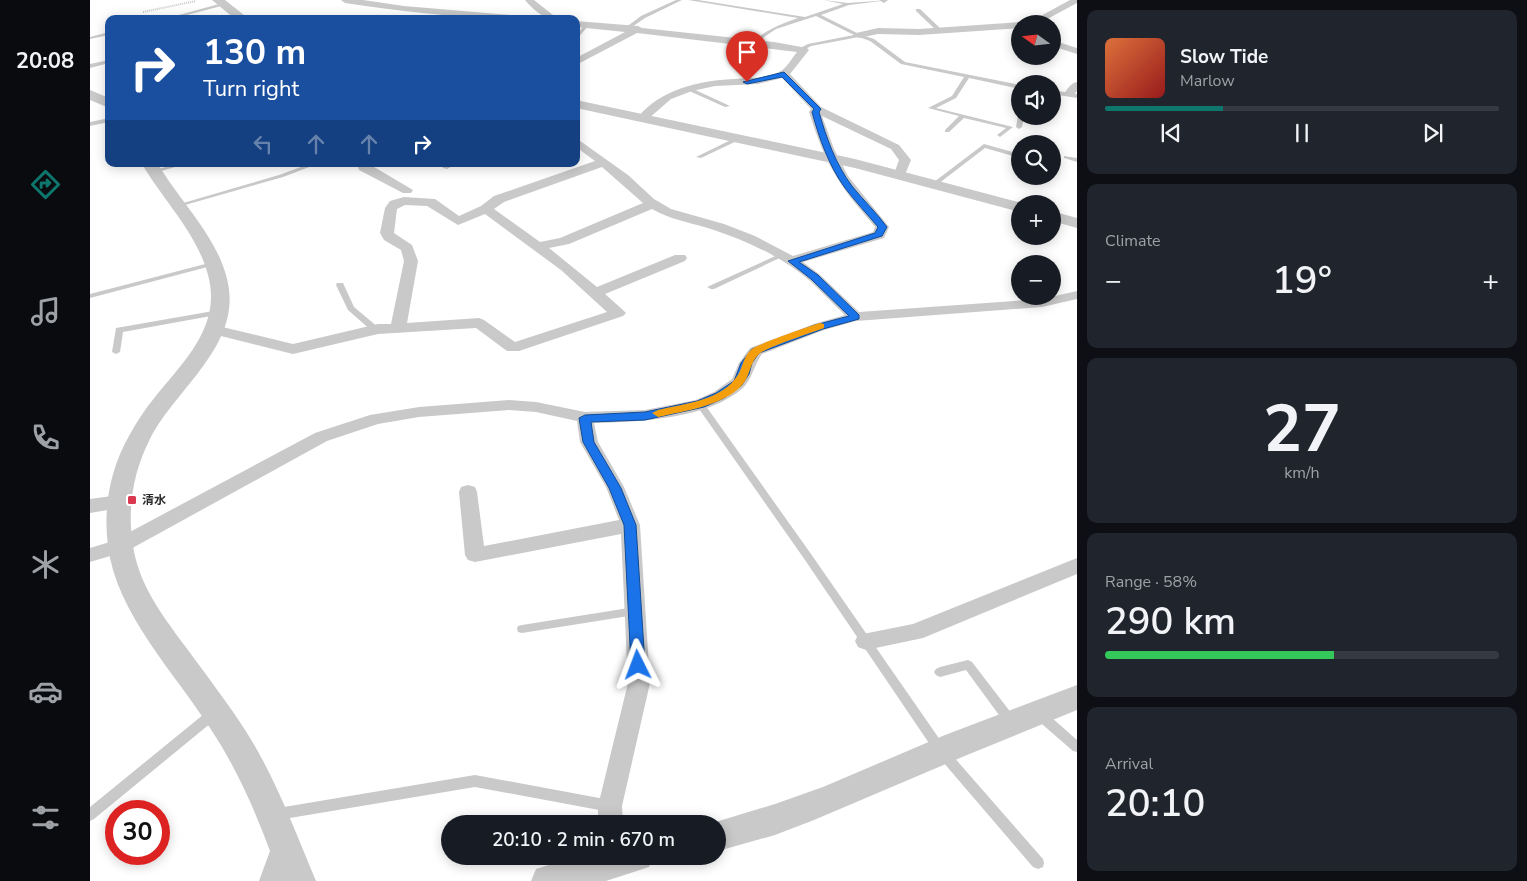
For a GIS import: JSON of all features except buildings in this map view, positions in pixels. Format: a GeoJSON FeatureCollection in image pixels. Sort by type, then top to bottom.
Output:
{"type":"FeatureCollection","features":[{"type":"Feature","properties":{"kind":"street"},"geometry":{"type":"LineString","coordinates":[[345,0],[438,15],[446,0]]}},
{"type":"Feature","properties":{"kind":"street"},"geometry":{"type":"LineString","coordinates":[[529,0],[548,15]]}},
{"type":"Feature","properties":{"kind":"street"},"geometry":{"type":"LineString","coordinates":[[1048,15],[1077,0]]}},
{"type":"Feature","properties":{"kind":"street"},"geometry":{"type":"LineString","coordinates":[[222,2],[238,15]]}},
{"type":"Feature","properties":{"kind":"street"},"geometry":{"type":"LineString","coordinates":[[580,24],[638,29],[804,50],[784,74],[758,81],[715,83],[689,89],[667,97],[644,117]]}},
{"type":"Feature","properties":{"kind":"street"},"geometry":{"type":"LineString","coordinates":[[1004,26],[1011,28]]}},
{"type":"Feature","properties":{"kind":"street"},"geometry":{"type":"LineString","coordinates":[[858,35],[878,31],[1011,26]]}},
{"type":"Feature","properties":{"kind":"street"},"geometry":{"type":"LineString","coordinates":[[580,60],[638,29]]}},
{"type":"Feature","properties":{"kind":"street"},"geometry":{"type":"LineString","coordinates":[[1061,45],[1077,51]]}},
{"type":"Feature","properties":{"kind":"street"},"geometry":{"type":"LineString","coordinates":[[784,74],[817,109],[895,147],[905,160],[900,174]]}},
{"type":"Feature","properties":{"kind":"street"},"geometry":{"type":"LineString","coordinates":[[1073,95],[1077,85]]}},
{"type":"Feature","properties":{"kind":"street"},"geometry":{"type":"LineString","coordinates":[[90,94],[105,87]]}},
{"type":"Feature","properties":{"kind":"street"},"geometry":{"type":"LineString","coordinates":[[90,94],[105,102]]}},
{"type":"Feature","properties":{"kind":"street"},"geometry":{"type":"LineString","coordinates":[[580,105],[644,117],[832,158],[936,183],[1011,204]]}},
{"type":"Feature","properties":{"kind":"street"},"geometry":{"type":"LineString","coordinates":[[787,258],[879,235],[882,227],[847,185],[832,158],[819,124],[817,109]]}},
{"type":"Feature","properties":{"kind":"street"},"geometry":{"type":"LineString","coordinates":[[580,144],[653,204],[676,216],[719,227],[750,238],[787,258],[814,277],[856,317]]}},
{"type":"Feature","properties":{"kind":"street"},"geometry":{"type":"LineString","coordinates":[[398,328],[411,261],[407,248],[389,237],[387,233],[392,208],[395,204],[430,202],[458,221],[486,209],[499,199],[604,162]]}},
{"type":"Feature","properties":{"kind":"street"},"geometry":{"type":"LineString","coordinates":[[363,167],[407,190]]}},
{"type":"Feature","properties":{"kind":"street"},"geometry":{"type":"LineString","coordinates":[[152,168],[176,206],[210,253],[218,276],[221,295],[217,321],[199,359],[162,402],[138,439],[129,459],[122,480],[119,502],[120,546],[124,569],[134,594],[216,712],[245,758],[272,815],[299,881]]}},
{"type":"Feature","properties":{"kind":"street"},"geometry":{"type":"LineString","coordinates":[[538,246],[564,240],[653,204]]}},
{"type":"Feature","properties":{"kind":"street"},"geometry":{"type":"LineString","coordinates":[[217,321],[293,349],[376,330],[479,323],[513,348],[618,313],[566,267],[486,209]]}},
{"type":"Feature","properties":{"kind":"street"},"geometry":{"type":"LineString","coordinates":[[1061,219],[1077,223]]}},
{"type":"Feature","properties":{"kind":"street"},"geometry":{"type":"LineString","coordinates":[[595,293],[680,258]]}},
{"type":"Feature","properties":{"kind":"street"},"geometry":{"type":"LineString","coordinates":[[90,555],[120,546],[321,437],[376,419],[419,412],[510,405],[544,408],[585,418],[645,416],[700,404],[720,396],[738,383],[744,374],[747,363],[756,351],[819,327],[856,317],[1018,306],[1051,301],[1077,294]]}},
{"type":"Feature","properties":{"kind":"street"},"geometry":{"type":"LineString","coordinates":[[585,418],[589,442],[615,488],[630,525],[639,683],[610,815]]}},
{"type":"Feature","properties":{"kind":"street"},"geometry":{"type":"LineString","coordinates":[[468,492],[475,556],[630,525]]}},
{"type":"Feature","properties":{"kind":"street"},"geometry":{"type":"LineString","coordinates":[[90,506],[119,502]]}},
{"type":"Feature","properties":{"kind":"street"},"geometry":{"type":"LineString","coordinates":[[866,641],[915,632],[1077,566]]}},
{"type":"Feature","properties":{"kind":"street"},"geometry":{"type":"LineString","coordinates":[[726,834],[807,809],[942,751],[1077,698]]}},
{"type":"Feature","properties":{"kind":"street"},"geometry":{"type":"LineString","coordinates":[[276,881],[287,850]]}},
{"type":"Feature","properties":{"kind":"street"},"geometry":{"type":"LineString","coordinates":[[548,881],[598,865]]}},
{"type":"Feature","properties":{"kind":"lane"},"geometry":{"type":"LineString","coordinates":[[627,28],[643,17],[680,0]]}},
{"type":"Feature","properties":{"kind":"lane"},"geometry":{"type":"LineString","coordinates":[[690,0],[804,18]]}},
{"type":"Feature","properties":{"kind":"lane"},"geometry":{"type":"LineString","coordinates":[[825,0],[848,4]]}},
{"type":"Feature","properties":{"kind":"lane"},"geometry":{"type":"LineString","coordinates":[[754,43],[781,25],[848,4],[888,0]]}},
{"type":"Feature","properties":{"kind":"lane"},"geometry":{"type":"LineString","coordinates":[[179,15],[222,2]]}},
{"type":"Feature","properties":{"kind":"lane"},"geometry":{"type":"LineString","coordinates":[[918,10],[939,30]]}},
{"type":"Feature","properties":{"kind":"lane"},"geometry":{"type":"LineString","coordinates":[[817,15],[872,40],[903,63],[967,78],[1011,85]]}},
{"type":"Feature","properties":{"kind":"lane"},"geometry":{"type":"LineString","coordinates":[[580,34],[587,25]]}},
{"type":"Feature","properties":{"kind":"lane"},"geometry":{"type":"LineString","coordinates":[[90,38],[105,34]]}},
{"type":"Feature","properties":{"kind":"lane"},"geometry":{"type":"LineString","coordinates":[[802,49],[810,45],[858,35]]}},
{"type":"Feature","properties":{"kind":"lane"},"geometry":{"type":"LineString","coordinates":[[90,66],[105,62]]}},
{"type":"Feature","properties":{"kind":"lane"},"geometry":{"type":"LineString","coordinates":[[967,78],[954,97],[932,108],[1010,127],[1000,135]]}},
{"type":"Feature","properties":{"kind":"lane"},"geometry":{"type":"LineString","coordinates":[[689,89],[728,106]]}},
{"type":"Feature","properties":{"kind":"lane"},"geometry":{"type":"LineString","coordinates":[[947,130],[963,116]]}},
{"type":"Feature","properties":{"kind":"lane"},"geometry":{"type":"LineString","coordinates":[[90,124],[105,121]]}},
{"type":"Feature","properties":{"kind":"lane"},"geometry":{"type":"LineString","coordinates":[[699,157],[739,138]]}},
{"type":"Feature","properties":{"kind":"lane"},"geometry":{"type":"LineString","coordinates":[[936,183],[984,146],[1011,154]]}},
{"type":"Feature","properties":{"kind":"lane"},"geometry":{"type":"LineString","coordinates":[[1066,157],[1077,160]]}},
{"type":"Feature","properties":{"kind":"lane"},"geometry":{"type":"LineString","coordinates":[[176,206],[282,176],[306,167]]}},
{"type":"Feature","properties":{"kind":"lane"},"geometry":{"type":"LineString","coordinates":[[711,287],[787,258]]}},
{"type":"Feature","properties":{"kind":"lane"},"geometry":{"type":"LineString","coordinates":[[90,296],[213,264]]}},
{"type":"Feature","properties":{"kind":"lane"},"geometry":{"type":"LineString","coordinates":[[340,286],[351,308],[376,330]]}},
{"type":"Feature","properties":{"kind":"lane"},"geometry":{"type":"LineString","coordinates":[[116,352],[119,330],[217,321]]}},
{"type":"Feature","properties":{"kind":"lane"},"geometry":{"type":"LineString","coordinates":[[700,404],[942,751],[1038,863]]}},
{"type":"Feature","properties":{"kind":"lane"},"geometry":{"type":"LineString","coordinates":[[522,629],[635,611]]}},
{"type":"Feature","properties":{"kind":"lane"},"geometry":{"type":"LineString","coordinates":[[940,672],[968,665],[1025,718],[1077,747]]}},
{"type":"Feature","properties":{"kind":"lane"},"geometry":{"type":"LineString","coordinates":[[90,815],[216,712]]}},
{"type":"Feature","properties":{"kind":"lane"},"geometry":{"type":"LineString","coordinates":[[272,815],[475,781],[610,815]]}},
{"type":"Feature","properties":{"kind":"path"},"geometry":{"type":"LineString","coordinates":[[143,12],[199,0]]}},
{"type":"Feature","properties":{"kind":"slow traffic"},"geometry":{"type":"LineString","coordinates":[[658,413],[700,404],[720,396],[738,383],[744,374],[747,363],[756,351],[820,326]]}},
{"type":"Feature","properties":{"kind":"place","name":"清水"},"geometry":{"type":"Point","coordinates":[132,500]}},
{"type":"Feature","properties":{"kind":"route"},"geometry":{"type":"LineString","coordinates":[[638,665],[630,525],[615,488],[589,442],[585,418],[645,416],[700,404],[720,396],[738,383],[744,374],[747,363],[756,351],[819,327],[856,317],[814,277],[792,261],[879,235],[882,227],[847,185],[832,158],[819,124],[817,109],[784,74],[747,82]]}}]}
